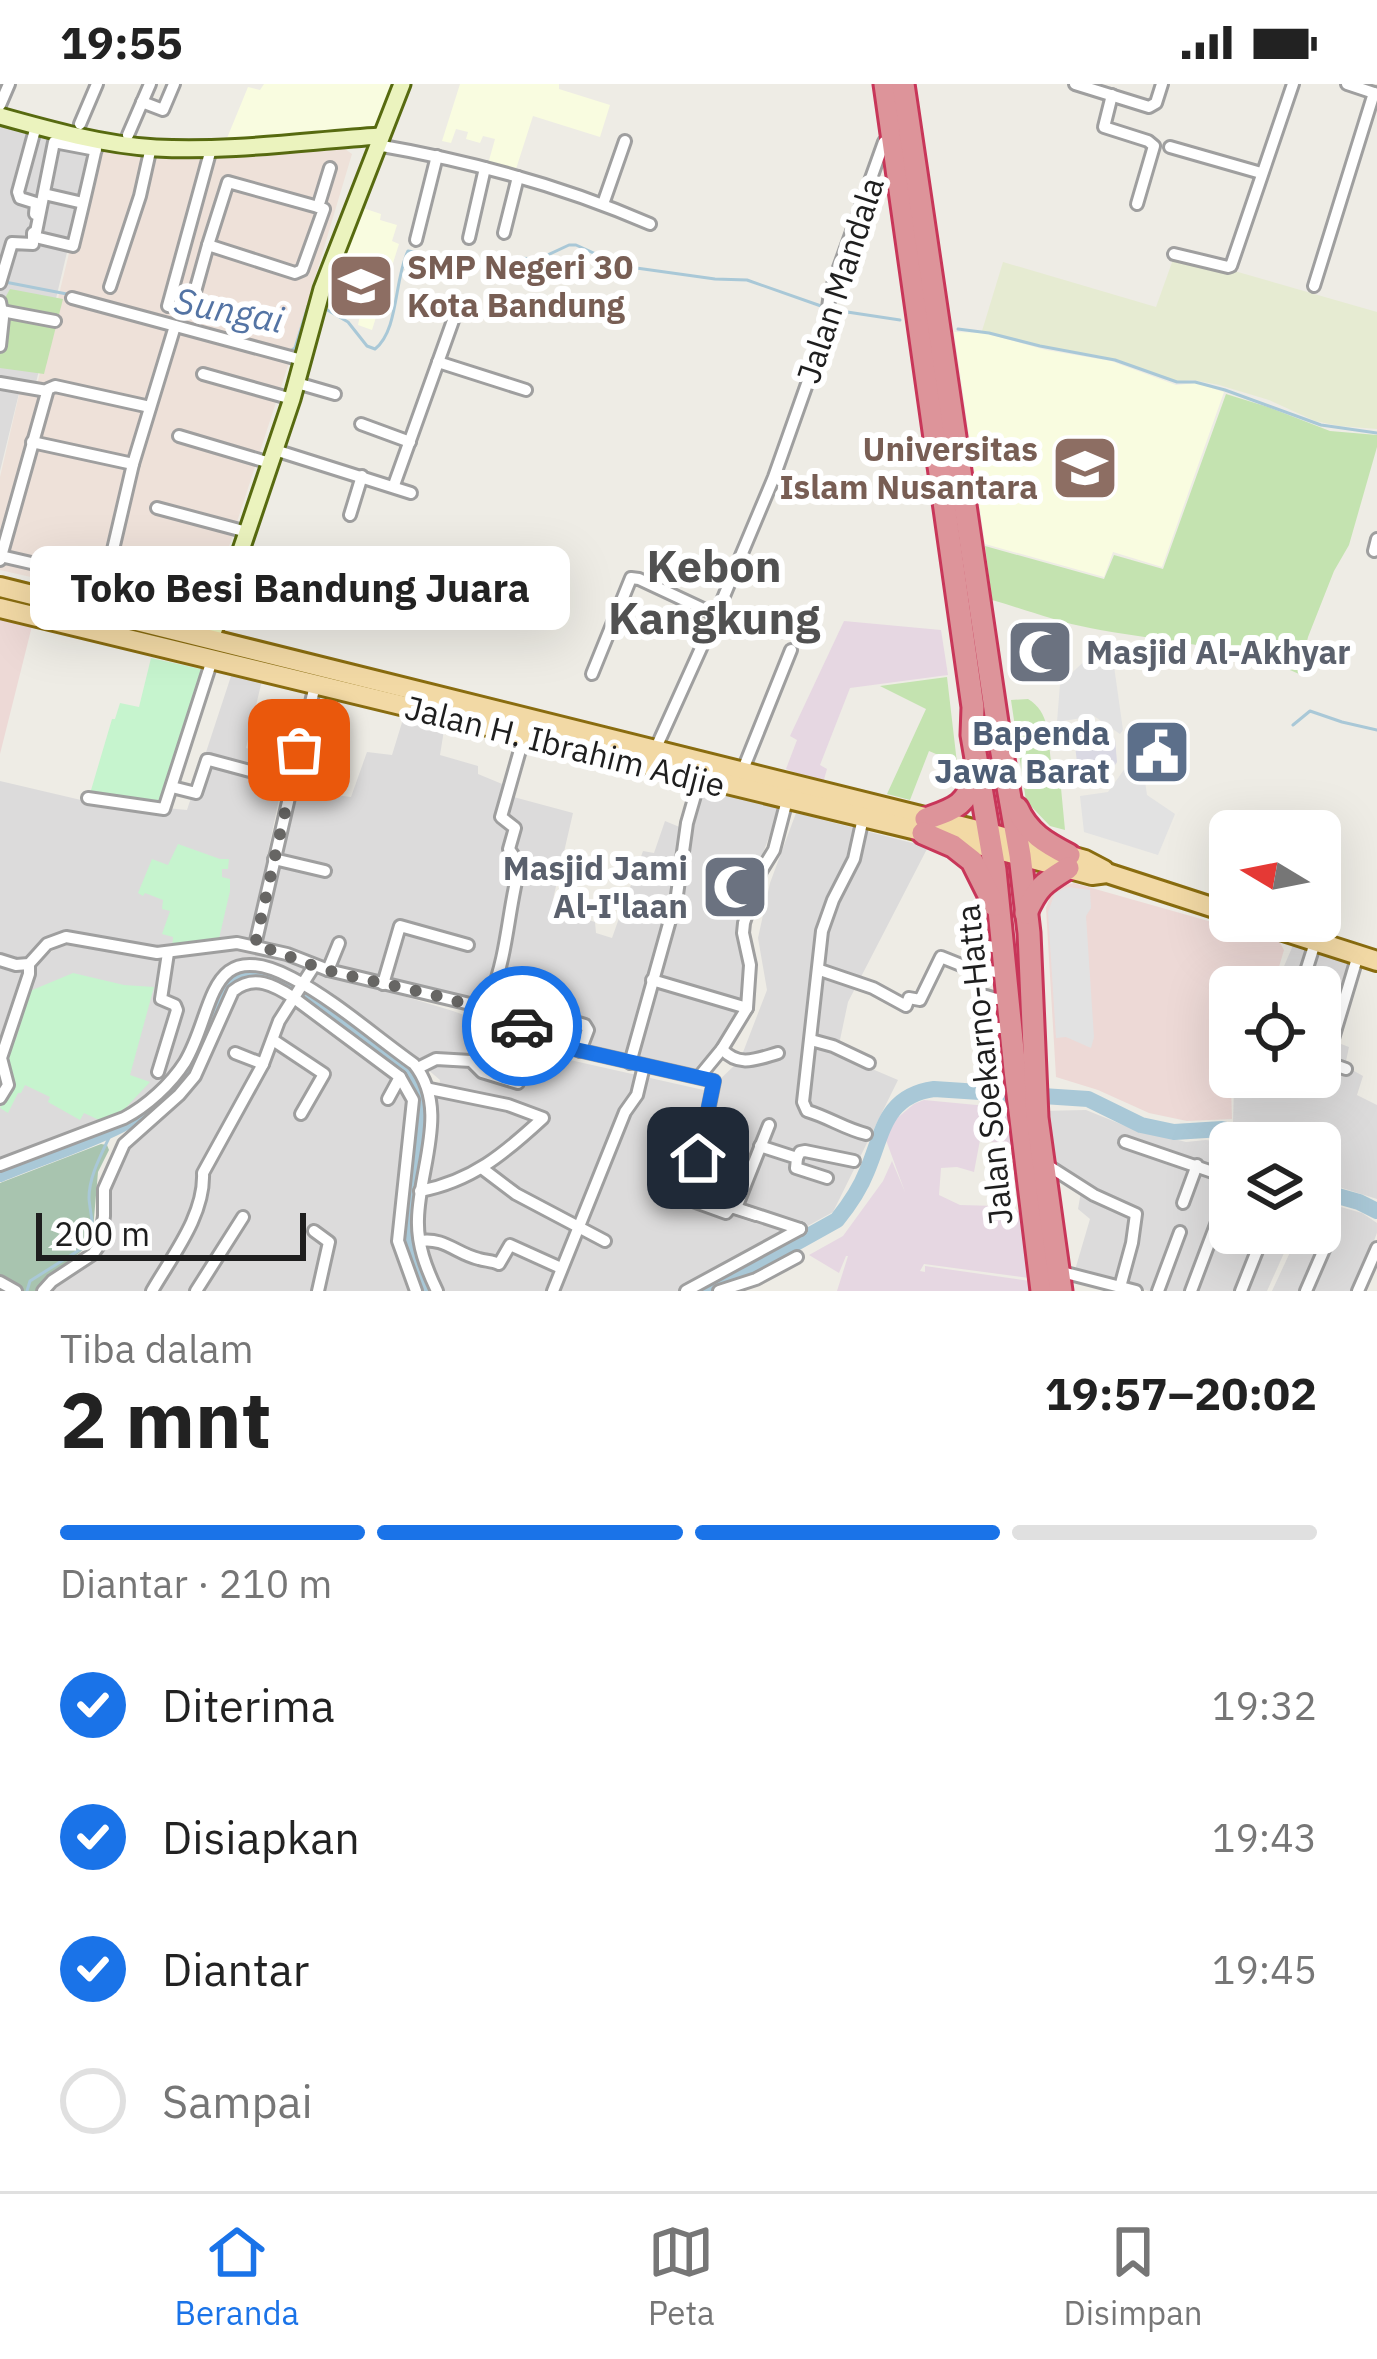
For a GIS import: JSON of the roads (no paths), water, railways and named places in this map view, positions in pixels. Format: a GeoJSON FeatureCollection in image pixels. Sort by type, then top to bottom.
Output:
{"type":"FeatureCollection","features":[{"type":"Feature","properties":{"kind":"highway","name":"Jalan Soekarno-Hatta"},"geometry":{"type":"LineString","coordinates":[[881,84],[1000,916],[993,949],[1006,973],[997,996],[1024,1069]]}},
{"type":"Feature","properties":{"kind":"highway"},"geometry":{"type":"LineString","coordinates":[[907,84],[1006,773],[1019,815],[1069,861],[1035,893],[1026,914]]}},
{"type":"Feature","properties":{"kind":"highway","name":"Jalan Soekarno-Hatta"},"geometry":{"type":"LineString","coordinates":[[1006,773],[1031,964],[1024,1069],[1042,1291]]}},
{"type":"Feature","properties":{"kind":"highway"},"geometry":{"type":"LineString","coordinates":[[977,775],[959,807],[924,826],[972,861],[1000,916]]}},
{"type":"Feature","properties":{"kind":"highway","name":"Jalan Soekarno-Hatta"},"geometry":{"type":"LineString","coordinates":[[1029,1118],[1043,1163],[1059,1281]]}},
{"type":"Feature","properties":{"kind":"main road","name":"Jalan H. Ibrahim Adjie"},"geometry":{"type":"LineString","coordinates":[[0,587],[212,660],[315,685],[655,750],[924,826],[1069,861],[1096,863],[1107,873],[1209,907]]}},
{"type":"Feature","properties":{"kind":"main road","name":"Jalan H. Ibrahim Adjie"},"geometry":{"type":"LineString","coordinates":[[0,608],[211,639],[700,778],[862,818],[924,826]]}},
{"type":"Feature","properties":{"kind":"main road"},"geometry":{"type":"LineString","coordinates":[[1318,942],[1367,958]]}},
{"type":"Feature","properties":{"kind":"street"},"geometry":{"type":"LineString","coordinates":[[0,105],[9,84]]}},
{"type":"Feature","properties":{"kind":"street"},"geometry":{"type":"LineString","coordinates":[[80,124],[98,84]]}},
{"type":"Feature","properties":{"kind":"street"},"geometry":{"type":"LineString","coordinates":[[128,134],[150,84]]}},
{"type":"Feature","properties":{"kind":"street"},"geometry":{"type":"LineString","coordinates":[[142,102],[163,110],[174,84]]}},
{"type":"Feature","properties":{"kind":"street"},"geometry":{"type":"LineString","coordinates":[[211,639],[294,391],[316,308],[402,84]]}},
{"type":"Feature","properties":{"kind":"street"},"geometry":{"type":"LineString","coordinates":[[881,84],[884,142],[949,608],[972,735]]}},
{"type":"Feature","properties":{"kind":"street"},"geometry":{"type":"LineString","coordinates":[[1075,84],[1149,107],[1156,103],[1162,84]]}},
{"type":"Feature","properties":{"kind":"street"},"geometry":{"type":"LineString","coordinates":[[1174,254],[1231,266],[1293,84]]}},
{"type":"Feature","properties":{"kind":"street"},"geometry":{"type":"LineString","coordinates":[[1314,286],[1376,93],[1347,84]]}},
{"type":"Feature","properties":{"kind":"street"},"geometry":{"type":"LineString","coordinates":[[1112,95],[1104,127],[1153,144],[1137,204]]}},
{"type":"Feature","properties":{"kind":"street"},"geometry":{"type":"LineString","coordinates":[[0,116],[97,144]]}},
{"type":"Feature","properties":{"kind":"street"},"geometry":{"type":"LineString","coordinates":[[0,284],[12,244],[33,244],[36,203],[20,198],[18,192],[36,127]]}},
{"type":"Feature","properties":{"kind":"street"},"geometry":{"type":"LineString","coordinates":[[603,203],[625,140]]}},
{"type":"Feature","properties":{"kind":"street"},"geometry":{"type":"LineString","coordinates":[[97,144],[74,246],[35,237],[54,142],[211,149],[378,141],[518,177],[603,203],[650,224]]}},
{"type":"Feature","properties":{"kind":"street","name":"Jalan Mandala"},"geometry":{"type":"LineString","coordinates":[[655,750],[774,477],[824,336],[830,293],[884,142]]}},
{"type":"Feature","properties":{"kind":"street"},"geometry":{"type":"LineString","coordinates":[[110,287],[151,147]]}},
{"type":"Feature","properties":{"kind":"street"},"geometry":{"type":"LineString","coordinates":[[1170,147],[1261,173]]}},
{"type":"Feature","properties":{"kind":"street"},"geometry":{"type":"LineString","coordinates":[[168,306],[211,149]]}},
{"type":"Feature","properties":{"kind":"street"},"geometry":{"type":"LineString","coordinates":[[416,241],[437,156]]}},
{"type":"Feature","properties":{"kind":"street"},"geometry":{"type":"LineString","coordinates":[[208,244],[290,272],[302,270],[330,168]]}},
{"type":"Feature","properties":{"kind":"street"},"geometry":{"type":"LineString","coordinates":[[469,238],[485,168]]}},
{"type":"Feature","properties":{"kind":"street"},"geometry":{"type":"LineString","coordinates":[[504,233],[518,177]]}},
{"type":"Feature","properties":{"kind":"street"},"geometry":{"type":"LineString","coordinates":[[191,306],[227,182],[350,218]]}},
{"type":"Feature","properties":{"kind":"street"},"geometry":{"type":"LineString","coordinates":[[44,194],[83,203]]}},
{"type":"Feature","properties":{"kind":"street"},"geometry":{"type":"LineString","coordinates":[[302,270],[326,279]]}},
{"type":"Feature","properties":{"kind":"street"},"geometry":{"type":"LineString","coordinates":[[72,298],[302,360]]}},
{"type":"Feature","properties":{"kind":"street"},"geometry":{"type":"LineString","coordinates":[[0,346],[1,306],[55,321]]}},
{"type":"Feature","properties":{"kind":"street"},"geometry":{"type":"LineString","coordinates":[[394,485],[455,315]]}},
{"type":"Feature","properties":{"kind":"street"},"geometry":{"type":"LineString","coordinates":[[97,621],[133,464],[175,326]]}},
{"type":"Feature","properties":{"kind":"street"},"geometry":{"type":"LineString","coordinates":[[438,362],[526,390]]}},
{"type":"Feature","properties":{"kind":"street"},"geometry":{"type":"LineString","coordinates":[[203,374],[335,394]]}},
{"type":"Feature","properties":{"kind":"street"},"geometry":{"type":"LineString","coordinates":[[0,383],[47,392]]}},
{"type":"Feature","properties":{"kind":"street"},"geometry":{"type":"LineString","coordinates":[[105,580],[1,558],[47,392],[55,386],[150,407]]}},
{"type":"Feature","properties":{"kind":"street"},"geometry":{"type":"LineString","coordinates":[[361,424],[410,442]]}},
{"type":"Feature","properties":{"kind":"street"},"geometry":{"type":"LineString","coordinates":[[179,436],[362,476],[411,493]]}},
{"type":"Feature","properties":{"kind":"street"},"geometry":{"type":"LineString","coordinates":[[32,442],[133,464]]}},
{"type":"Feature","properties":{"kind":"street"},"geometry":{"type":"LineString","coordinates":[[350,515],[362,476]]}},
{"type":"Feature","properties":{"kind":"street"},"geometry":{"type":"LineString","coordinates":[[157,508],[247,532]]}},
{"type":"Feature","properties":{"kind":"street"},"geometry":{"type":"LineString","coordinates":[[592,674],[631,578],[716,615]]}},
{"type":"Feature","properties":{"kind":"street"},"geometry":{"type":"LineString","coordinates":[[742,772],[790,650]]}},
{"type":"Feature","properties":{"kind":"street"},"geometry":{"type":"LineString","coordinates":[[88,798],[164,809],[212,660]]}},
{"type":"Feature","properties":{"kind":"street"},"geometry":{"type":"LineString","coordinates":[[255,945],[315,685]]}},
{"type":"Feature","properties":{"kind":"street"},"geometry":{"type":"LineString","coordinates":[[526,727],[501,818],[515,830],[509,849],[520,865],[505,954],[491,995],[533,1032],[556,1044],[714,1081],[692,1203],[726,1214],[731,1208],[756,1215]]}},
{"type":"Feature","properties":{"kind":"street"},"geometry":{"type":"LineString","coordinates":[[176,788],[196,793],[208,760],[292,782]]}},
{"type":"Feature","properties":{"kind":"street"},"geometry":{"type":"LineString","coordinates":[[630,1063],[677,896],[687,823],[700,778]]}},
{"type":"Feature","properties":{"kind":"street"},"geometry":{"type":"LineString","coordinates":[[699,1077],[747,1008],[750,964],[743,933],[787,800]]}},
{"type":"Feature","properties":{"kind":"street"},"geometry":{"type":"LineString","coordinates":[[862,818],[854,859],[820,941],[803,1102],[805,1109],[866,1134]]}},
{"type":"Feature","properties":{"kind":"street"},"geometry":{"type":"LineString","coordinates":[[274,859],[325,872]]}},
{"type":"Feature","properties":{"kind":"street"},"geometry":{"type":"LineString","coordinates":[[728,895],[749,904]]}},
{"type":"Feature","properties":{"kind":"street"},"geometry":{"type":"LineString","coordinates":[[383,984],[400,926],[468,945]]}},
{"type":"Feature","properties":{"kind":"street"},"geometry":{"type":"LineString","coordinates":[[0,1098],[8,1085],[1,1058],[29,964],[47,944],[73,936],[168,953],[223,944],[255,945],[328,970],[510,1013]]}},
{"type":"Feature","properties":{"kind":"street"},"geometry":{"type":"LineString","coordinates":[[328,970],[339,943]]}},
{"type":"Feature","properties":{"kind":"street"},"geometry":{"type":"LineString","coordinates":[[158,1072],[177,1010],[161,999],[168,953]]}},
{"type":"Feature","properties":{"kind":"street"},"geometry":{"type":"LineString","coordinates":[[820,970],[873,988],[906,1006],[909,998],[920,1000],[941,957],[971,969],[1006,973]]}},
{"type":"Feature","properties":{"kind":"street"},"geometry":{"type":"LineString","coordinates":[[1346,1069],[1326,1062],[1367,958]]}},
{"type":"Feature","properties":{"kind":"street"},"geometry":{"type":"LineString","coordinates":[[0,960],[29,964]]}},
{"type":"Feature","properties":{"kind":"street"},"geometry":{"type":"LineString","coordinates":[[0,1165],[124,1118],[152,1099],[183,1065],[221,978],[248,964],[257,965],[281,973],[400,1077],[412,1100],[398,1241],[416,1291]]}},
{"type":"Feature","properties":{"kind":"street"},"geometry":{"type":"LineString","coordinates":[[146,1291],[187,1231],[203,1189],[203,1173],[263,1064],[279,1021],[314,966]]}},
{"type":"Feature","properties":{"kind":"street"},"geometry":{"type":"LineString","coordinates":[[510,1013],[528,975]]}},
{"type":"Feature","properties":{"kind":"street"},"geometry":{"type":"LineString","coordinates":[[652,980],[747,1008]]}},
{"type":"Feature","properties":{"kind":"street"},"geometry":{"type":"LineString","coordinates":[[43,1291],[100,1244],[104,1189],[124,1144],[195,1076],[233,991],[245,983],[259,982],[299,991],[418,1068],[430,1089],[431,1123],[417,1223],[424,1264],[437,1291]]}},
{"type":"Feature","properties":{"kind":"street"},"geometry":{"type":"LineString","coordinates":[[533,1032],[545,1013],[585,1025],[588,1030],[580,1051]]}},
{"type":"Feature","properties":{"kind":"street"},"geometry":{"type":"LineString","coordinates":[[987,1028],[1011,1028]]}},
{"type":"Feature","properties":{"kind":"street"},"geometry":{"type":"LineString","coordinates":[[273,1040],[324,1074],[302,1114]]}},
{"type":"Feature","properties":{"kind":"street"},"geometry":{"type":"LineString","coordinates":[[811,1040],[869,1063]]}},
{"type":"Feature","properties":{"kind":"street"},"geometry":{"type":"LineString","coordinates":[[722,1049],[742,1061],[778,1053]]}},
{"type":"Feature","properties":{"kind":"street"},"geometry":{"type":"LineString","coordinates":[[236,1053],[263,1064]]}},
{"type":"Feature","properties":{"kind":"street"},"geometry":{"type":"LineString","coordinates":[[418,1068],[436,1059],[471,1061],[482,1072],[518,1083]]}},
{"type":"Feature","properties":{"kind":"street"},"geometry":{"type":"LineString","coordinates":[[553,1291],[625,1112],[638,1094],[644,1066]]}},
{"type":"Feature","properties":{"kind":"street"},"geometry":{"type":"LineString","coordinates":[[388,1099],[400,1077]]}},
{"type":"Feature","properties":{"kind":"street"},"geometry":{"type":"LineString","coordinates":[[419,1191],[448,1185],[483,1169],[543,1118],[508,1105],[430,1089]]}},
{"type":"Feature","properties":{"kind":"street"},"geometry":{"type":"LineString","coordinates":[[686,1291],[800,1229],[736,1208],[769,1125]]}},
{"type":"Feature","properties":{"kind":"street"},"geometry":{"type":"LineString","coordinates":[[1125,1142],[1209,1170]]}},
{"type":"Feature","properties":{"kind":"street"},"geometry":{"type":"LineString","coordinates":[[760,1146],[797,1158]]}},
{"type":"Feature","properties":{"kind":"street"},"geometry":{"type":"LineString","coordinates":[[827,1178],[796,1168],[800,1153],[854,1162]]}},
{"type":"Feature","properties":{"kind":"street"},"geometry":{"type":"LineString","coordinates":[[698,1158],[722,1158],[751,1168]]}},
{"type":"Feature","properties":{"kind":"street"},"geometry":{"type":"LineString","coordinates":[[1043,1163],[1136,1214],[1120,1287]]}},
{"type":"Feature","properties":{"kind":"street"},"geometry":{"type":"LineString","coordinates":[[1184,1203],[1197,1165]]}},
{"type":"Feature","properties":{"kind":"street"},"geometry":{"type":"LineString","coordinates":[[483,1169],[516,1194],[605,1241]]}},
{"type":"Feature","properties":{"kind":"street"},"geometry":{"type":"LineString","coordinates":[[196,1291],[243,1216]]}},
{"type":"Feature","properties":{"kind":"street"},"geometry":{"type":"LineString","coordinates":[[314,1231],[328,1241],[319,1291]]}},
{"type":"Feature","properties":{"kind":"street"},"geometry":{"type":"LineString","coordinates":[[420,1241],[435,1239],[499,1264],[517,1232]]}},
{"type":"Feature","properties":{"kind":"street"},"geometry":{"type":"LineString","coordinates":[[1157,1291],[1180,1232]]}},
{"type":"Feature","properties":{"kind":"street"},"geometry":{"type":"LineString","coordinates":[[1191,1291],[1209,1243]]}},
{"type":"Feature","properties":{"kind":"street"},"geometry":{"type":"LineString","coordinates":[[510,1245],[561,1268]]}},
{"type":"Feature","properties":{"kind":"street"},"geometry":{"type":"LineString","coordinates":[[1358,1291],[1377,1247]]}},
{"type":"Feature","properties":{"kind":"street"},"geometry":{"type":"LineString","coordinates":[[766,1249],[775,1266]]}},
{"type":"Feature","properties":{"kind":"street"},"geometry":{"type":"LineString","coordinates":[[1241,1291],[1256,1254]]}},
{"type":"Feature","properties":{"kind":"street"},"geometry":{"type":"LineString","coordinates":[[1306,1291],[1322,1254]]}},
{"type":"Feature","properties":{"kind":"street"},"geometry":{"type":"LineString","coordinates":[[719,1291],[759,1285],[775,1266],[797,1257]]}},
{"type":"Feature","properties":{"kind":"street"},"geometry":{"type":"LineString","coordinates":[[1059,1281],[1136,1291]]}},
{"type":"Feature","properties":{"kind":"street"},"geometry":{"type":"LineString","coordinates":[[0,1282],[16,1291]]}},
{"type":"Feature","properties":{"kind":"waterway","name":"Sungai"},"geometry":{"type":"LineString","coordinates":[[324,308],[348,322],[375,349],[388,330],[408,251],[492,264],[539,259],[569,245],[622,266],[747,280],[821,306]]}},
{"type":"Feature","properties":{"kind":"waterway","name":"Sungai"},"geometry":{"type":"LineString","coordinates":[[5,282],[72,295]]}},
{"type":"Feature","properties":{"kind":"waterway","name":"Sungai"},"geometry":{"type":"LineString","coordinates":[[290,351],[308,306]]}},
{"type":"Feature","properties":{"kind":"waterway"},"geometry":{"type":"LineString","coordinates":[[834,310],[900,320]]}},
{"type":"Feature","properties":{"kind":"waterway"},"geometry":{"type":"LineString","coordinates":[[958,329],[1115,360],[1177,382],[1225,390],[1321,425],[1377,433]]}},
{"type":"Feature","properties":{"kind":"waterway"},"geometry":{"type":"LineString","coordinates":[[1293,725],[1310,711],[1377,730]]}},
{"type":"Feature","properties":{"kind":"waterway"},"geometry":{"type":"LineString","coordinates":[[0,1174],[121,1125],[165,1097],[196,1063],[224,991],[254,976],[280,980],[411,1073],[420,1087],[424,1118],[408,1229],[428,1291]]}},
{"type":"Feature","properties":{"kind":"waterway"},"geometry":{"type":"LineString","coordinates":[[710,1291],[837,1220],[861,1184],[888,1119],[917,1093],[934,1089],[1088,1099],[1141,1125],[1174,1132],[1209,1130]]}},
{"type":"Feature","properties":{"kind":"waterway"},"geometry":{"type":"LineString","coordinates":[[27,1291],[30,1281],[88,1241],[91,1180],[113,1129]]}},
{"type":"Feature","properties":{"kind":"waterway"},"geometry":{"type":"LineString","coordinates":[[1341,1197],[1377,1211]]}},
{"type":"Feature","properties":{"kind":"place","name":"SMP Negeri 30 Kota Bandung"},"geometry":{"type":"Point","coordinates":[361,286]}},
{"type":"Feature","properties":{"kind":"place","name":"Universitas Islam Nusantara"},"geometry":{"type":"Point","coordinates":[1085,468]}},
{"type":"Feature","properties":{"kind":"place","name":"Masjid Al-Akhyar"},"geometry":{"type":"Point","coordinates":[1040,652]}},
{"type":"Feature","properties":{"kind":"place","name":"Toko Besi Bandung Juara"},"geometry":{"type":"Point","coordinates":[299,750]}},
{"type":"Feature","properties":{"kind":"place","name":"Bapenda Jawa Barat"},"geometry":{"type":"Point","coordinates":[1157,752]}},
{"type":"Feature","properties":{"kind":"place","name":"Masjid Jami Al-I'laan"},"geometry":{"type":"Point","coordinates":[735,887]}},
{"type":"Feature","properties":{"kind":"district","name":"Kebon Kangkung"},"geometry":{"type":"Point","coordinates":[714,592]}}]}
